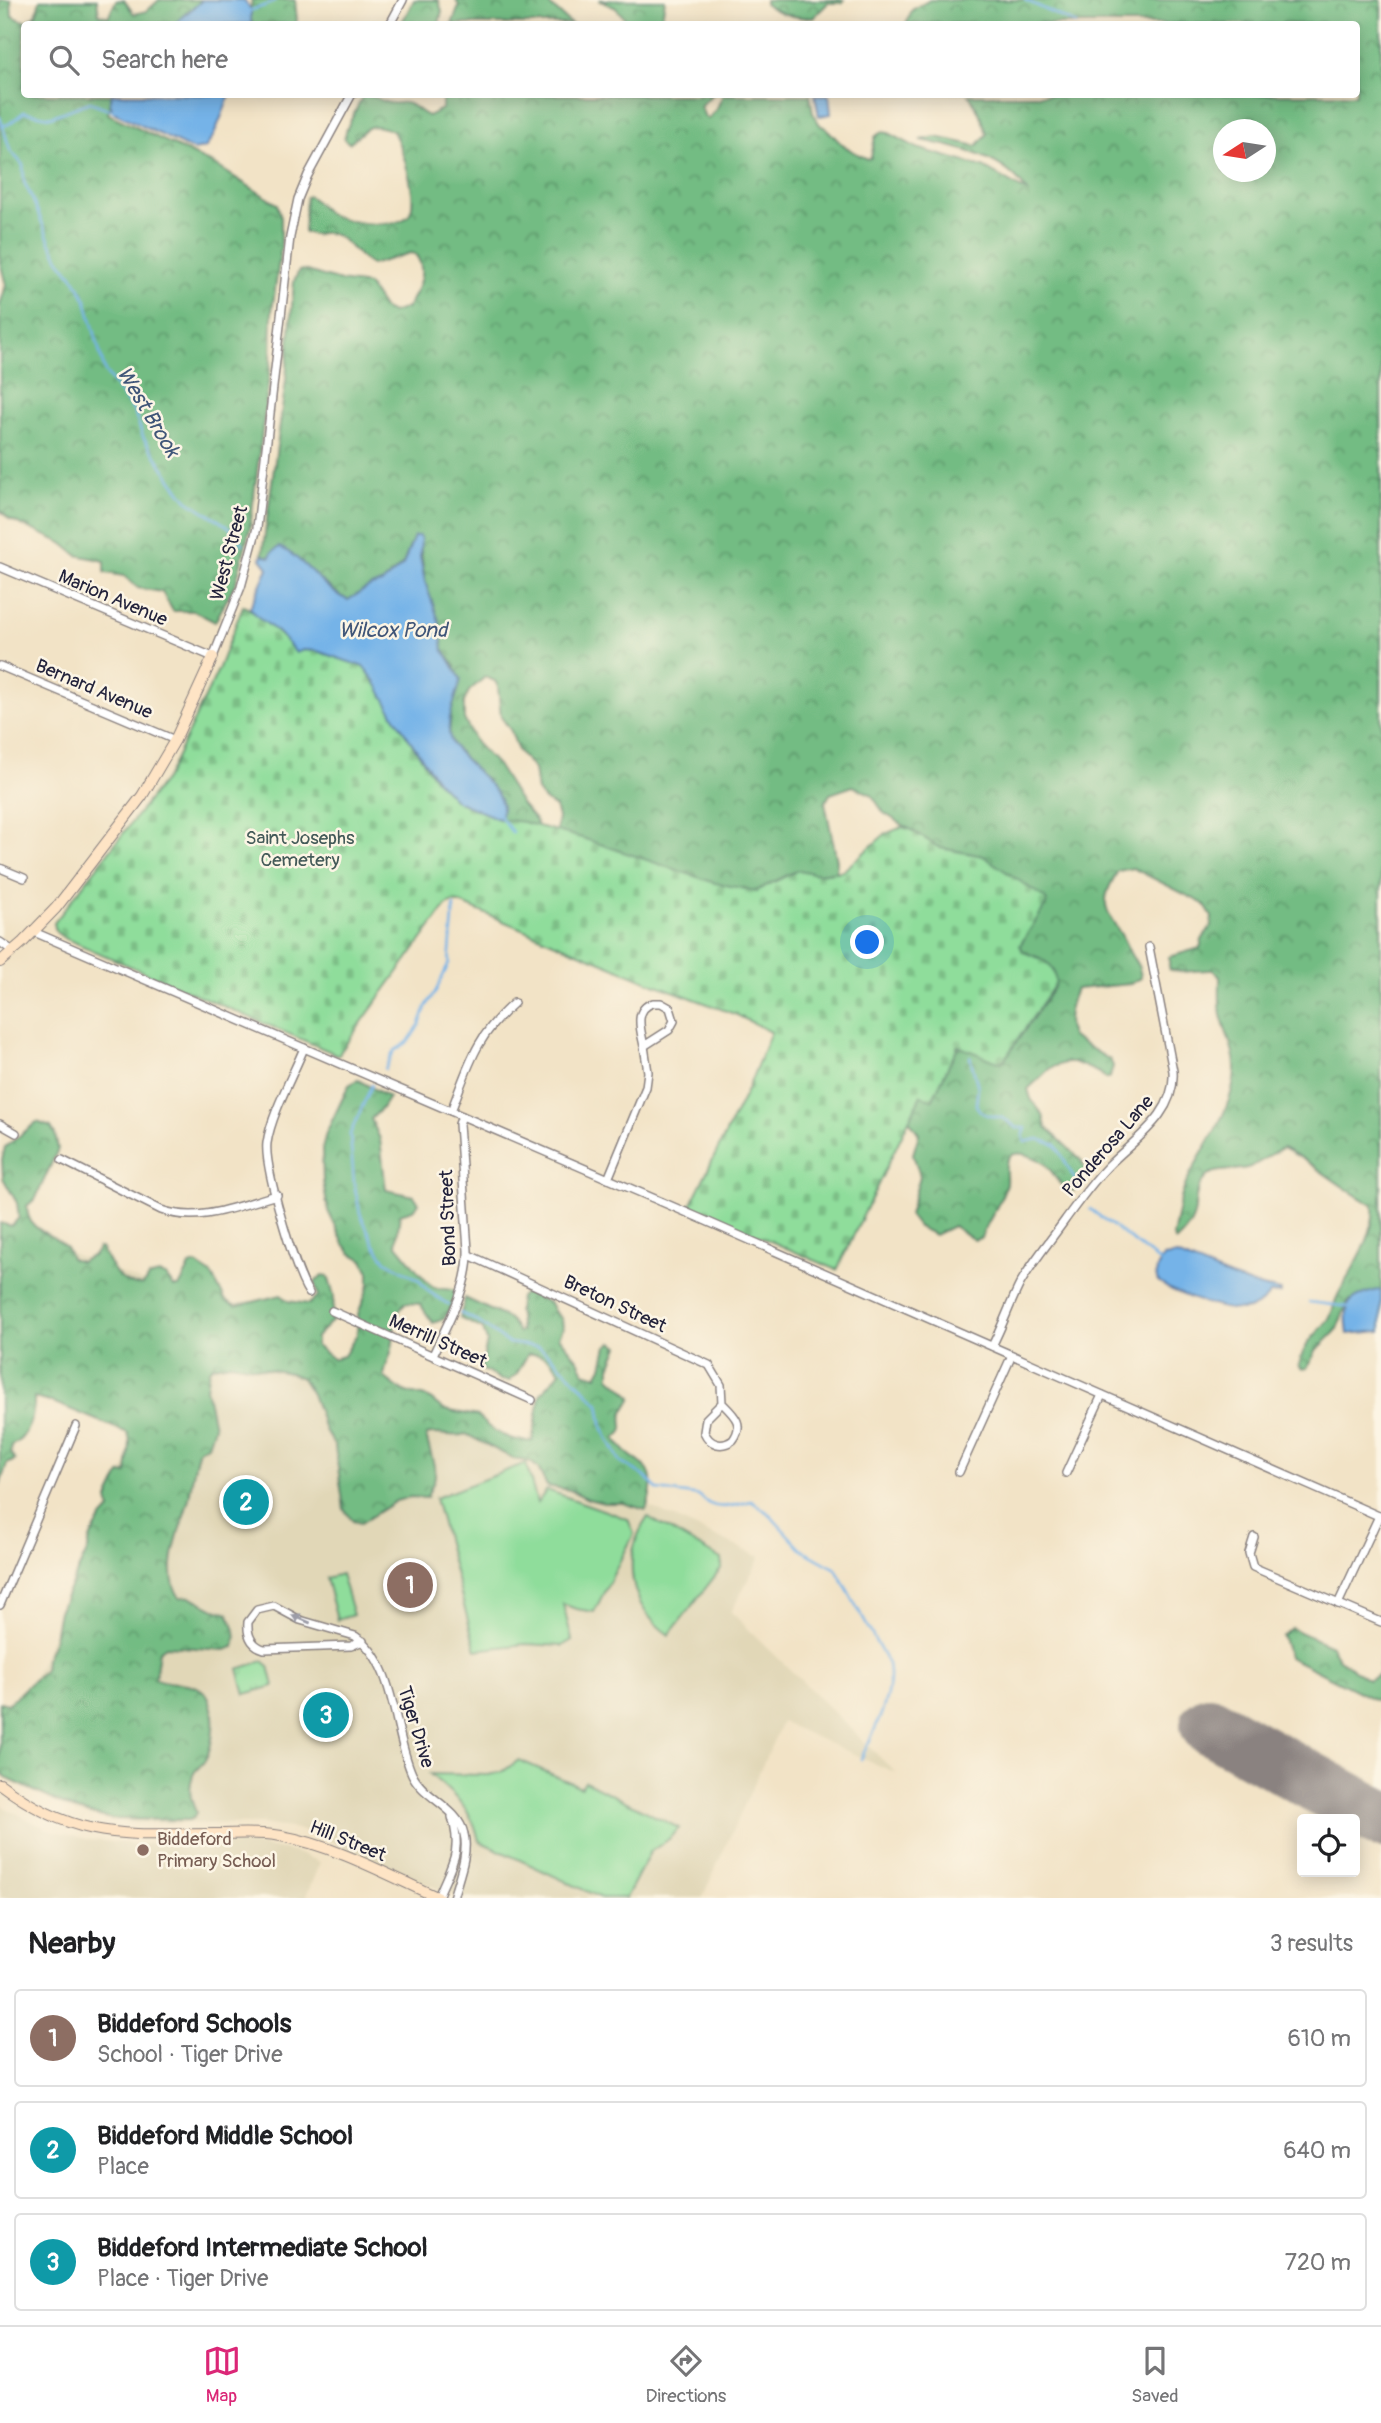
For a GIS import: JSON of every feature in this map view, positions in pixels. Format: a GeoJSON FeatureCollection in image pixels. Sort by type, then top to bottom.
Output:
{"type":"FeatureCollection","features":[{"type":"Feature","properties":{"kind":"street"},"geometry":{"type":"LineString","coordinates":[[392,21],[403,0]]}},
{"type":"Feature","properties":{"kind":"street","name":"West Street"},"geometry":{"type":"LineString","coordinates":[[0,962],[34,932],[78,881],[131,811],[175,740],[213,657],[246,573],[257,528],[290,237],[296,206],[308,175],[350,98]]}},
{"type":"Feature","properties":{"kind":"street","name":"Marion Avenue"},"geometry":{"type":"LineString","coordinates":[[0,567],[213,657]]}},
{"type":"Feature","properties":{"kind":"street","name":"Bernard Avenue"},"geometry":{"type":"LineString","coordinates":[[0,666],[175,740]]}},
{"type":"Feature","properties":{"kind":"street"},"geometry":{"type":"LineString","coordinates":[[0,868],[24,878]]}},
{"type":"Feature","properties":{"kind":"street"},"geometry":{"type":"LineString","coordinates":[[34,932],[1380,1516],[1339,1604]]}},
{"type":"Feature","properties":{"kind":"street"},"geometry":{"type":"LineString","coordinates":[[0,942],[13,951]]}},
{"type":"Feature","properties":{"kind":"street","name":"Ponderosa Lane"},"geometry":{"type":"LineString","coordinates":[[992,1346],[1031,1266],[1093,1183],[1155,1121],[1169,1100],[1173,1071],[1149,947]]}},
{"type":"Feature","properties":{"kind":"street"},"geometry":{"type":"LineString","coordinates":[[451,1111],[482,1037],[494,1021],[514,1003]]}},
{"type":"Feature","properties":{"kind":"street"},"geometry":{"type":"LineString","coordinates":[[608,1179],[646,1087],[648,1072],[640,1023],[643,1010],[650,1003],[667,1006],[674,1015],[672,1025],[644,1046]]}},
{"type":"Feature","properties":{"kind":"street"},"geometry":{"type":"LineString","coordinates":[[304,1048],[272,1126],[268,1142],[268,1162],[298,1273],[309,1293]]}},
{"type":"Feature","properties":{"kind":"street","name":"Bond Street"},"geometry":{"type":"LineString","coordinates":[[433,1355],[468,1269],[458,1124],[462,1116]]}},
{"type":"Feature","properties":{"kind":"street"},"geometry":{"type":"LineString","coordinates":[[0,1124],[16,1133]]}},
{"type":"Feature","properties":{"kind":"street"},"geometry":{"type":"LineString","coordinates":[[62,1160],[178,1216],[205,1214],[277,1195]]}},
{"type":"Feature","properties":{"kind":"street","name":"Breton Street"},"geometry":{"type":"LineString","coordinates":[[468,1255],[709,1365],[722,1385],[722,1403],[737,1419],[739,1428],[733,1440],[721,1445],[709,1440],[704,1427],[709,1415],[722,1403]]}},
{"type":"Feature","properties":{"kind":"street","name":"Merrill Street"},"geometry":{"type":"LineString","coordinates":[[331,1311],[532,1400]]}},
{"type":"Feature","properties":{"kind":"street"},"geometry":{"type":"LineString","coordinates":[[959,1472],[1012,1355]]}},
{"type":"Feature","properties":{"kind":"street"},"geometry":{"type":"LineString","coordinates":[[1066,1473],[1102,1395]]}},
{"type":"Feature","properties":{"kind":"street"},"geometry":{"type":"LineString","coordinates":[[0,1605],[76,1426]]}},
{"type":"Feature","properties":{"kind":"street"},"geometry":{"type":"LineString","coordinates":[[1254,1537],[1248,1556],[1253,1567],[1381,1622]]}},
{"type":"Feature","properties":{"kind":"street"},"geometry":{"type":"LineString","coordinates":[[274,1606],[300,1620],[348,1633],[363,1641],[351,1646],[264,1649],[256,1646],[251,1639],[248,1622],[257,1610],[274,1606]]}},
{"type":"Feature","properties":{"kind":"street","name":"Tiger Drive"},"geometry":{"type":"LineString","coordinates":[[363,1641],[381,1667],[412,1774],[460,1823],[466,1841],[453,1898]]}},
{"type":"Feature","properties":{"kind":"street","name":"Hill Street"},"geometry":{"type":"LineString","coordinates":[[0,1784],[48,1814],[71,1824],[105,1832],[132,1835],[262,1833],[303,1840],[439,1898]]}},
{"type":"Feature","properties":{"kind":"street"},"geometry":{"type":"LineString","coordinates":[[439,1898],[457,1846],[458,1834],[451,1813]]}},
{"type":"Feature","properties":{"kind":"shaded area"},"geometry":{"type":"Polygon","coordinates":[[[40,1240],[308,1351],[524,1449],[540,1413],[560,1466],[760,1557],[731,1612],[896,1773],[782,1722],[702,1898],[460,1898],[297,1829],[262,1824],[137,1823],[106,1820],[76,1813],[23,1787],[0,1771],[18,1715],[140,1433],[0,1270],[40,1240]]]}},
{"type":"Feature","properties":{"kind":"shaded area","name":"Biddeford Primary School"},"geometry":{"type":"Polygon","coordinates":[[[0,1805],[47,1829],[90,1840],[135,1844],[248,1844],[294,1852],[320,1862],[305,1898],[0,1898],[0,1805]]]}},
{"type":"Feature","properties":{"kind":"green space"},"geometry":{"type":"Polygon","coordinates":[[[0,0],[11,0],[12,16],[24,21],[21,21],[21,98],[112,98],[108,114],[215,165],[277,204],[281,217],[281,247],[272,311],[271,360],[250,528],[236,582],[215,622],[194,611],[173,611],[162,592],[138,588],[124,576],[105,573],[105,561],[77,555],[62,543],[9,519],[0,510],[0,305],[6,285],[0,262],[0,0]]]}},
{"type":"Feature","properties":{"kind":"green space"},"geometry":{"type":"Polygon","coordinates":[[[40,0],[97,0],[99,14],[108,17],[116,1],[124,0],[134,14],[147,11],[159,0],[207,0],[187,12],[180,21],[27,21],[36,15],[40,0]]]}},
{"type":"Feature","properties":{"kind":"green space"},"geometry":{"type":"Polygon","coordinates":[[[252,0],[295,0],[297,21],[252,21],[249,16],[252,0]]]}},
{"type":"Feature","properties":{"kind":"green space"},"geometry":{"type":"Polygon","coordinates":[[[414,0],[438,0],[442,11],[440,21],[403,21],[414,0]]]}},
{"type":"Feature","properties":{"kind":"green space"},"geometry":{"type":"Polygon","coordinates":[[[456,0],[544,0],[568,21],[453,21],[459,6],[456,0]]]}},
{"type":"Feature","properties":{"kind":"green space"},"geometry":{"type":"Polygon","coordinates":[[[599,0],[665,0],[662,21],[627,21],[616,8],[599,0]]]}},
{"type":"Feature","properties":{"kind":"green space"},"geometry":{"type":"Polygon","coordinates":[[[765,0],[844,0],[842,3],[828,3],[813,18],[782,13],[765,4],[765,0]]]}},
{"type":"Feature","properties":{"kind":"green space"},"geometry":{"type":"Polygon","coordinates":[[[930,0],[1381,0],[1381,1290],[1348,1301],[1336,1331],[1316,1351],[1307,1368],[1302,1369],[1299,1365],[1301,1357],[1307,1345],[1330,1317],[1338,1295],[1362,1252],[1371,1229],[1373,1205],[1283,1148],[1250,1167],[1219,1171],[1207,1177],[1197,1193],[1194,1213],[1186,1231],[1176,1241],[1173,1237],[1187,1182],[1219,1123],[1234,1082],[1233,1054],[1220,1010],[1220,977],[1213,970],[1185,972],[1169,969],[1169,957],[1200,948],[1211,926],[1212,917],[1204,904],[1133,868],[1118,871],[1108,890],[1107,909],[1140,970],[1141,978],[1131,984],[1076,989],[1068,1019],[1072,1037],[1110,1060],[1113,1066],[1110,1077],[1106,1079],[1100,1073],[1074,1062],[1067,1062],[1050,1068],[1028,1089],[1031,1099],[1043,1115],[1046,1127],[1081,1160],[1089,1178],[1073,1191],[1061,1183],[1039,1160],[1024,1154],[1010,1156],[1001,1197],[981,1238],[974,1240],[953,1226],[935,1235],[918,1227],[909,1215],[920,1176],[913,1154],[919,1134],[909,1120],[921,1094],[932,1100],[958,1046],[1004,1060],[1053,989],[1054,971],[1040,958],[1023,952],[1020,945],[1046,903],[983,856],[940,848],[884,813],[871,794],[853,786],[830,794],[825,803],[837,861],[836,872],[818,874],[798,870],[756,891],[705,887],[555,841],[558,817],[555,807],[537,791],[534,769],[518,751],[511,731],[501,717],[498,687],[495,681],[485,677],[469,691],[464,702],[464,719],[476,743],[497,765],[522,805],[536,821],[540,832],[467,828],[433,776],[487,780],[454,747],[449,736],[451,713],[460,684],[455,666],[443,649],[439,621],[425,582],[419,536],[414,537],[403,564],[382,583],[371,586],[348,600],[279,547],[272,552],[271,557],[262,555],[286,380],[294,281],[299,271],[368,285],[384,309],[392,313],[407,308],[420,281],[421,267],[415,254],[410,253],[371,265],[331,233],[314,235],[304,232],[306,197],[309,196],[329,214],[360,223],[397,222],[406,218],[411,211],[410,182],[393,131],[377,126],[368,128],[349,143],[344,139],[362,98],[406,103],[428,116],[442,109],[442,98],[709,98],[700,106],[708,119],[722,98],[810,98],[813,113],[820,125],[839,142],[868,159],[871,158],[875,137],[881,132],[889,133],[917,148],[983,167],[1027,192],[1007,170],[994,162],[965,150],[920,140],[936,137],[977,146],[987,134],[971,98],[1360,98],[1360,21],[907,21],[912,10],[930,0]]]}},
{"type":"Feature","properties":{"kind":"green space","name":"Saint Josephs Cemetery"},"geometry":{"type":"Polygon","coordinates":[[[243,606],[263,619],[296,652],[317,651],[364,667],[433,776],[456,801],[499,819],[523,822],[582,838],[715,883],[756,891],[798,870],[818,874],[843,871],[885,834],[902,827],[909,829],[940,848],[983,856],[1046,899],[1047,903],[1020,945],[1023,952],[1050,966],[1054,971],[1055,984],[1004,1060],[998,1062],[958,1046],[932,1100],[921,1095],[837,1270],[690,1206],[748,1088],[771,1032],[737,1015],[649,982],[460,903],[451,903],[446,906],[338,1055],[64,938],[56,932],[54,923],[168,775],[218,670],[243,606]]]}},
{"type":"Feature","properties":{"kind":"green space"},"geometry":{"type":"Polygon","coordinates":[[[358,1080],[389,1097],[371,1119],[380,1139],[386,1190],[414,1196],[419,1203],[413,1210],[400,1214],[396,1244],[429,1284],[435,1288],[455,1291],[454,1302],[444,1319],[433,1323],[420,1304],[405,1303],[396,1319],[384,1377],[402,1391],[429,1398],[444,1410],[478,1416],[489,1427],[503,1435],[533,1441],[540,1395],[560,1372],[547,1358],[528,1354],[516,1375],[509,1381],[501,1380],[481,1369],[487,1342],[483,1329],[460,1318],[465,1298],[503,1316],[521,1332],[518,1310],[520,1297],[526,1292],[550,1303],[562,1319],[563,1328],[559,1337],[584,1372],[597,1376],[607,1346],[613,1342],[619,1346],[610,1367],[610,1377],[632,1397],[623,1413],[623,1429],[615,1438],[622,1448],[649,1472],[651,1493],[646,1510],[623,1503],[604,1503],[570,1490],[547,1486],[538,1468],[531,1462],[514,1459],[466,1434],[431,1434],[426,1435],[435,1476],[427,1498],[410,1497],[396,1501],[361,1523],[353,1521],[344,1509],[335,1447],[325,1430],[312,1394],[302,1378],[290,1373],[230,1363],[213,1366],[209,1370],[206,1388],[214,1427],[208,1445],[199,1449],[197,1455],[189,1498],[174,1548],[172,1574],[174,1587],[180,1598],[190,1597],[227,1612],[236,1638],[234,1647],[225,1650],[166,1646],[159,1651],[155,1678],[197,1687],[207,1696],[211,1705],[213,1726],[210,1747],[203,1763],[194,1773],[190,1789],[196,1812],[189,1820],[113,1819],[78,1811],[10,1780],[0,1772],[0,1702],[8,1704],[44,1670],[59,1611],[98,1523],[110,1510],[108,1499],[120,1474],[127,1473],[130,1442],[128,1433],[55,1403],[34,1398],[29,1425],[22,1437],[12,1445],[11,1452],[15,1460],[7,1464],[0,1485],[0,1223],[11,1226],[19,1218],[17,1203],[3,1178],[2,1160],[5,1147],[37,1122],[51,1127],[58,1149],[36,1198],[27,1206],[31,1222],[61,1243],[71,1259],[80,1262],[101,1248],[117,1274],[128,1283],[143,1285],[148,1277],[159,1274],[166,1276],[174,1287],[179,1287],[190,1266],[196,1264],[211,1274],[226,1301],[236,1306],[281,1295],[288,1301],[309,1304],[318,1296],[315,1282],[322,1275],[328,1276],[334,1296],[332,1321],[316,1337],[316,1346],[333,1359],[344,1356],[357,1334],[358,1314],[369,1285],[369,1272],[363,1260],[351,1253],[344,1244],[328,1211],[322,1149],[326,1133],[349,1085],[358,1080]]]}},
{"type":"Feature","properties":{"kind":"green space"},"geometry":{"type":"Polygon","coordinates":[[[526,1463],[537,1503],[547,1490],[628,1519],[634,1534],[594,1612],[563,1604],[572,1640],[562,1646],[525,1644],[476,1650],[435,1498],[526,1463]]]}},
{"type":"Feature","properties":{"kind":"green space"},"geometry":{"type":"Polygon","coordinates":[[[648,1517],[721,1559],[722,1567],[669,1635],[655,1624],[645,1611],[633,1581],[634,1549],[648,1517]]]}},
{"type":"Feature","properties":{"kind":"green space"},"geometry":{"type":"Polygon","coordinates":[[[341,1574],[353,1615],[337,1620],[326,1578],[341,1574]]]}},
{"type":"Feature","properties":{"kind":"green space"},"geometry":{"type":"Polygon","coordinates":[[[1291,1628],[1331,1646],[1338,1658],[1368,1680],[1379,1674],[1381,1653],[1381,1703],[1289,1657],[1282,1636],[1291,1628]]]}},
{"type":"Feature","properties":{"kind":"green space"},"geometry":{"type":"Polygon","coordinates":[[[263,1661],[269,1666],[274,1686],[245,1694],[238,1669],[263,1661]]]}},
{"type":"Feature","properties":{"kind":"green space"},"geometry":{"type":"Polygon","coordinates":[[[519,1760],[581,1787],[585,1781],[679,1828],[650,1852],[626,1898],[601,1898],[479,1841],[467,1811],[430,1774],[488,1775],[502,1772],[519,1760]]]}},
{"type":"Feature","properties":{"kind":"water"},"geometry":{"type":"Polygon","coordinates":[[[202,0],[244,0],[251,10],[251,21],[178,21],[202,0]]]}},
{"type":"Feature","properties":{"kind":"water"},"geometry":{"type":"Polygon","coordinates":[[[111,98],[229,98],[214,135],[205,148],[193,150],[113,112],[111,98]]]}},
{"type":"Feature","properties":{"kind":"water"},"geometry":{"type":"Polygon","coordinates":[[[816,98],[829,98],[831,114],[819,116],[816,98]]]}},
{"type":"Feature","properties":{"kind":"water","name":"Wilcox Pond"},"geometry":{"type":"Polygon","coordinates":[[[414,536],[421,539],[420,557],[425,582],[439,621],[443,649],[461,679],[450,716],[450,738],[462,757],[493,788],[500,799],[502,809],[499,819],[456,801],[438,782],[364,667],[317,651],[303,650],[296,653],[281,635],[250,608],[268,568],[261,559],[262,555],[270,557],[279,547],[297,558],[331,590],[348,600],[371,586],[382,583],[403,565],[414,536]]]}},
{"type":"Feature","properties":{"kind":"water"},"geometry":{"type":"Polygon","coordinates":[[[1177,1255],[1228,1276],[1281,1293],[1270,1294],[1255,1307],[1239,1310],[1188,1297],[1166,1287],[1157,1279],[1157,1269],[1164,1257],[1177,1255]]]}},
{"type":"Feature","properties":{"kind":"water"},"geometry":{"type":"Polygon","coordinates":[[[1381,1290],[1381,1331],[1348,1334],[1346,1315],[1350,1303],[1359,1296],[1381,1290]]]}},
{"type":"Feature","properties":{"kind":"waterway"},"geometry":{"type":"LineString","coordinates":[[249,11],[275,0]]}},
{"type":"Feature","properties":{"kind":"waterway"},"geometry":{"type":"LineString","coordinates":[[1025,0],[1070,21]]}},
{"type":"Feature","properties":{"kind":"waterway"},"geometry":{"type":"LineString","coordinates":[[2,126],[24,112],[50,117],[90,102],[114,111]]}},
{"type":"Feature","properties":{"kind":"waterway","name":"West Brook"},"geometry":{"type":"LineString","coordinates":[[0,117],[10,150],[23,165],[24,182],[50,242],[86,300],[105,372],[135,413],[143,437],[187,500],[229,527],[243,544]]}},
{"type":"Feature","properties":{"kind":"waterway","name":"West Brook"},"geometry":{"type":"LineString","coordinates":[[499,815],[512,832]]}},
{"type":"Feature","properties":{"kind":"waterway"},"geometry":{"type":"LineString","coordinates":[[385,1069],[394,1051],[408,1042],[420,1024],[449,963],[454,906]]}},
{"type":"Feature","properties":{"kind":"waterway","name":"West Brook"},"geometry":{"type":"LineString","coordinates":[[970,1057],[978,1087],[976,1105],[979,1109],[984,1114],[1004,1119],[1017,1128],[1026,1128],[1023,1136],[1025,1142],[1038,1139],[1056,1145],[1078,1185]]}},
{"type":"Feature","properties":{"kind":"waterway"},"geometry":{"type":"LineString","coordinates":[[372,1085],[350,1134],[354,1183],[360,1213],[374,1244],[386,1261],[418,1279],[428,1291],[449,1305]]}},
{"type":"Feature","properties":{"kind":"waterway","name":"West Brook"},"geometry":{"type":"LineString","coordinates":[[1090,1209],[1162,1263]]}},
{"type":"Feature","properties":{"kind":"waterway","name":"West Brook"},"geometry":{"type":"LineString","coordinates":[[1309,1302],[1350,1307]]}},
{"type":"Feature","properties":{"kind":"waterway"},"geometry":{"type":"LineString","coordinates":[[460,1313],[477,1321],[508,1343],[539,1347],[551,1356],[599,1404],[603,1429],[620,1461],[644,1476],[658,1490],[700,1496],[711,1505],[717,1506],[751,1501],[767,1512],[802,1550],[836,1569],[888,1664],[886,1700],[861,1759]]}},
{"type":"Feature","properties":{"kind":"runway"},"geometry":{"type":"LineString","coordinates":[[1209,1725],[1381,1819]]}},
{"type":"Feature","properties":{"kind":"place","name":"Biddeford Middle School"},"geometry":{"type":"Point","coordinates":[246,1502]}},
{"type":"Feature","properties":{"kind":"place","name":"Biddeford Schools"},"geometry":{"type":"Point","coordinates":[410,1585]}},
{"type":"Feature","properties":{"kind":"place","name":"Biddeford Intermediate School"},"geometry":{"type":"Point","coordinates":[326,1715]}},
{"type":"Feature","properties":{"kind":"place","name":"Biddeford Primary School"},"geometry":{"type":"Point","coordinates":[143,1850]}}]}
